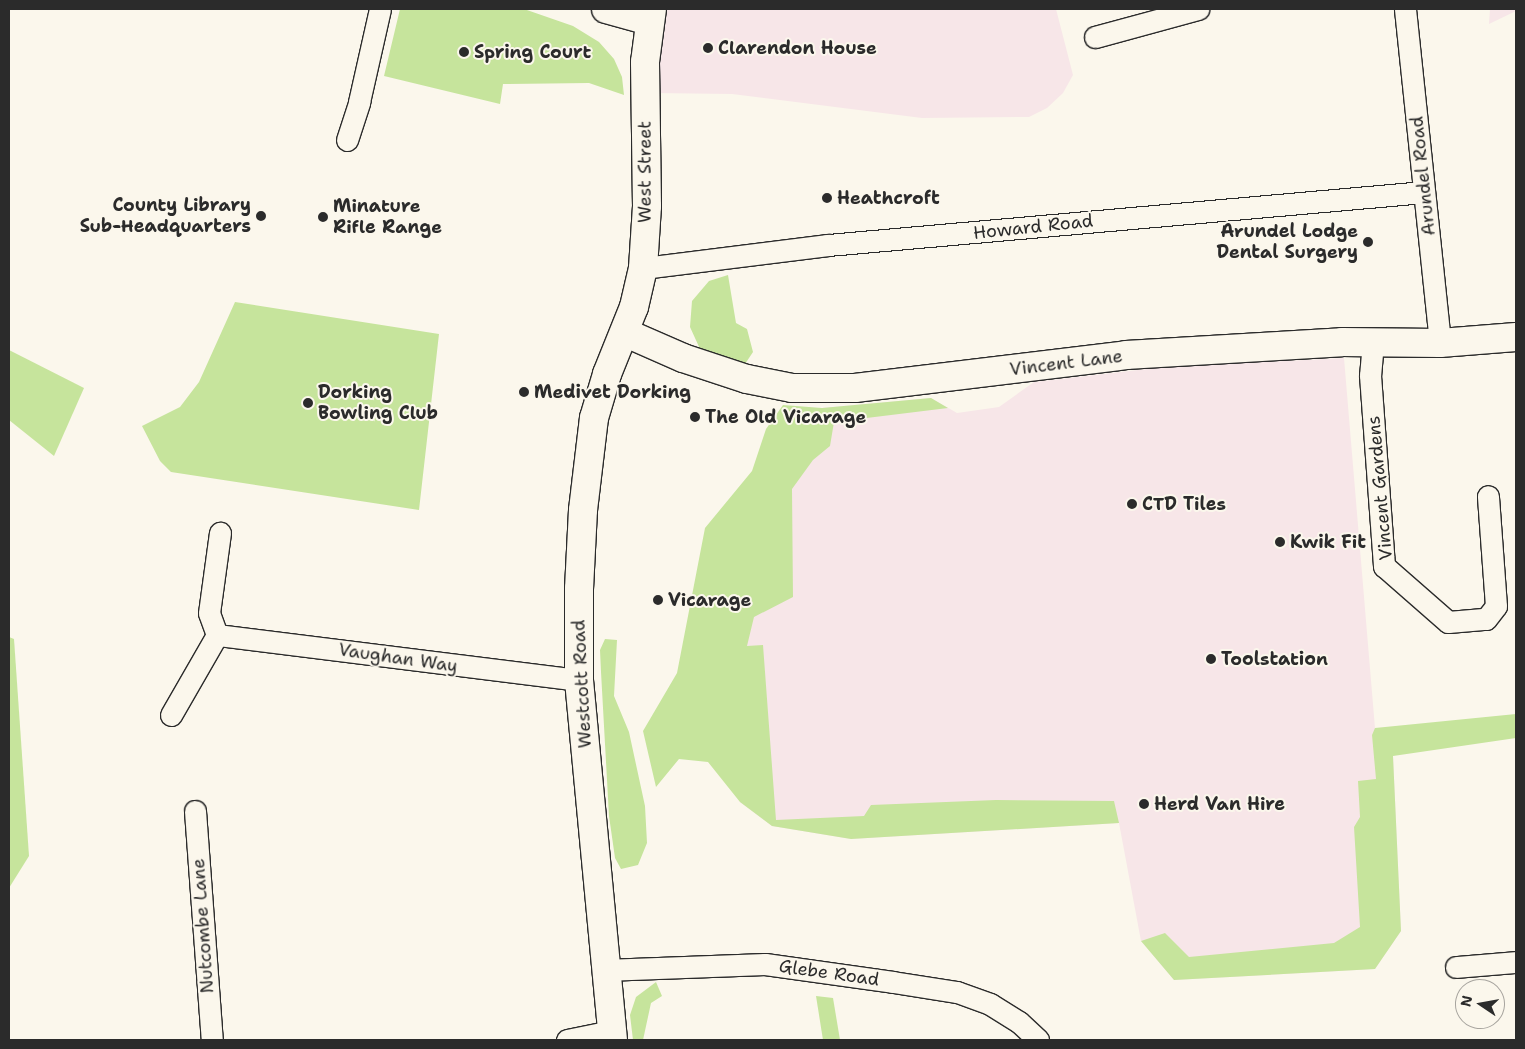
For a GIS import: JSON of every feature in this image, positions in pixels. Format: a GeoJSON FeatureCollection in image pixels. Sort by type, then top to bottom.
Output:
{"type":"FeatureCollection","features":[{"type":"Feature","properties":{"kind":"main road"},"geometry":{"type":"LineString","coordinates":[[606,9],[651,15]]}},
{"type":"Feature","properties":{"kind":"main road","name":"West Street"},"geometry":{"type":"LineString","coordinates":[[626,333],[642,268],[647,206],[645,62],[651,15]]}},
{"type":"Feature","properties":{"kind":"main road","name":"Vincent Lane"},"geometry":{"type":"LineString","coordinates":[[626,333],[683,358],[747,379],[792,388],[855,388],[1126,355],[1372,342],[1440,343],[1516,337]]}},
{"type":"Feature","properties":{"kind":"main road","name":"Westcott Road"},"geometry":{"type":"LineString","coordinates":[[612,1036],[604,970],[579,680],[582,510],[594,418],[607,374],[626,333]]}},
{"type":"Feature","properties":{"kind":"street"},"geometry":{"type":"LineString","coordinates":[[347,140],[359,102],[380,9]]}},
{"type":"Feature","properties":{"kind":"street"},"geometry":{"type":"LineString","coordinates":[[1095,37],[1198,9]]}},
{"type":"Feature","properties":{"kind":"street","name":"Arundel Road"},"geometry":{"type":"LineString","coordinates":[[1405,9],[1440,343]]}},
{"type":"Feature","properties":{"kind":"street","name":"Howard Road"},"geometry":{"type":"LineString","coordinates":[[642,268],[828,245],[1424,192]]}},
{"type":"Feature","properties":{"kind":"street","name":"Vincent Gardens"},"geometry":{"type":"LineString","coordinates":[[1372,342],[1370,375],[1384,566],[1448,622],[1486,619],[1496,606],[1488,496]]}},
{"type":"Feature","properties":{"kind":"street"},"geometry":{"type":"LineString","coordinates":[[171,714],[217,635],[209,612],[220,533]]}},
{"type":"Feature","properties":{"kind":"street","name":"Vaughan Way"},"geometry":{"type":"LineString","coordinates":[[217,635],[579,680]]}},
{"type":"Feature","properties":{"kind":"street","name":"Nutcombe Lane"},"geometry":{"type":"LineString","coordinates":[[195,811],[212,1040]]}},
{"type":"Feature","properties":{"kind":"street"},"geometry":{"type":"LineString","coordinates":[[1456,967],[1516,962]]}},
{"type":"Feature","properties":{"kind":"street","name":"Glebe Road"},"geometry":{"type":"LineString","coordinates":[[604,970],[765,964],[957,992],[990,1004],[1018,1022],[1038,1040]]}},
{"type":"Feature","properties":{"kind":"street"},"geometry":{"type":"LineString","coordinates":[[566,1040],[612,1036]]}},
{"type":"Feature","properties":{"kind":"shaded area"},"geometry":{"type":"Polygon","coordinates":[[[662,9],[1056,9],[1073,75],[1063,93],[1047,108],[1029,117],[922,118],[732,94],[652,93],[662,9]]]}},
{"type":"Feature","properties":{"kind":"shaded area"},"geometry":{"type":"Polygon","coordinates":[[[1490,9],[1516,9],[1516,11],[1489,24],[1490,9]]]}},
{"type":"Feature","properties":{"kind":"shaded area"},"geometry":{"type":"Polygon","coordinates":[[[1344,358],[1375,728],[1393,756],[1401,931],[1375,969],[1174,980],[1141,941],[1119,823],[851,839],[772,826],[740,802],[720,592],[822,408],[931,398],[957,413],[999,407],[1034,382],[1164,367],[1344,358]]]}},
{"type":"Feature","properties":{"kind":"green space"},"geometry":{"type":"Polygon","coordinates":[[[400,9],[524,9],[573,26],[599,42],[614,59],[622,77],[624,95],[589,83],[503,84],[500,104],[384,76],[400,9]]]}},
{"type":"Feature","properties":{"kind":"green space"},"geometry":{"type":"Polygon","coordinates":[[[728,275],[736,323],[747,329],[753,352],[745,364],[700,349],[690,327],[692,301],[709,281],[728,275]]]}},
{"type":"Feature","properties":{"kind":"green space","name":"Dorking Bowling Club"},"geometry":{"type":"Polygon","coordinates":[[[235,302],[439,334],[419,510],[171,472],[160,461],[142,426],[180,407],[199,382],[235,302]]]}},
{"type":"Feature","properties":{"kind":"green space"},"geometry":{"type":"Polygon","coordinates":[[[9,350],[84,388],[54,456],[9,420],[9,350]]]}},
{"type":"Feature","properties":{"kind":"green space"},"geometry":{"type":"Polygon","coordinates":[[[931,398],[948,408],[834,422],[830,446],[813,460],[792,489],[793,597],[754,617],[747,646],[763,645],[776,820],[864,816],[871,805],[996,800],[1114,801],[1119,823],[851,839],[772,826],[740,802],[708,762],[679,759],[656,787],[643,731],[677,673],[705,528],[752,471],[766,429],[783,405],[822,408],[931,398]]]}},
{"type":"Feature","properties":{"kind":"green space"},"geometry":{"type":"Polygon","coordinates":[[[9,637],[14,639],[29,856],[9,888],[9,637]]]}},
{"type":"Feature","properties":{"kind":"green space"},"geometry":{"type":"Polygon","coordinates":[[[605,639],[617,640],[614,696],[629,732],[645,806],[647,843],[638,865],[621,869],[615,858],[609,816],[600,650],[605,639]]]}},
{"type":"Feature","properties":{"kind":"green space"},"geometry":{"type":"Polygon","coordinates":[[[1516,714],[1516,738],[1393,756],[1401,931],[1375,969],[1174,980],[1141,941],[1165,933],[1189,957],[1334,943],[1360,927],[1354,827],[1360,817],[1358,781],[1376,779],[1372,735],[1375,728],[1516,714]]]}},
{"type":"Feature","properties":{"kind":"green space"},"geometry":{"type":"Polygon","coordinates":[[[656,982],[662,996],[651,1003],[643,1040],[633,1040],[630,1015],[636,997],[656,982]]]}},
{"type":"Feature","properties":{"kind":"green space"},"geometry":{"type":"Polygon","coordinates":[[[816,996],[833,998],[840,1040],[823,1040],[816,996]]]}},
{"type":"Feature","properties":{"kind":"place","name":"Clarendon House"},"geometry":{"type":"Point","coordinates":[708,48]}},
{"type":"Feature","properties":{"kind":"place","name":"Spring Court"},"geometry":{"type":"Point","coordinates":[464,52]}},
{"type":"Feature","properties":{"kind":"place","name":"Heathcroft"},"geometry":{"type":"Point","coordinates":[827,198]}},
{"type":"Feature","properties":{"kind":"place","name":"County Library Sub-Headquarters"},"geometry":{"type":"Point","coordinates":[261,216]}},
{"type":"Feature","properties":{"kind":"place","name":"Minature Rifle Range"},"geometry":{"type":"Point","coordinates":[323,217]}},
{"type":"Feature","properties":{"kind":"place","name":"Arundel Lodge Dental Surgery"},"geometry":{"type":"Point","coordinates":[1368,242]}},
{"type":"Feature","properties":{"kind":"place","name":"Medivet Dorking"},"geometry":{"type":"Point","coordinates":[524,392]}},
{"type":"Feature","properties":{"kind":"place","name":"Dorking Bowling Club"},"geometry":{"type":"Point","coordinates":[308,403]}},
{"type":"Feature","properties":{"kind":"place","name":"The Old Vicarage"},"geometry":{"type":"Point","coordinates":[695,417]}},
{"type":"Feature","properties":{"kind":"place","name":"CTD Tiles"},"geometry":{"type":"Point","coordinates":[1132,504]}},
{"type":"Feature","properties":{"kind":"place","name":"Kwik Fit"},"geometry":{"type":"Point","coordinates":[1280,542]}},
{"type":"Feature","properties":{"kind":"place","name":"Vicarage"},"geometry":{"type":"Point","coordinates":[658,600]}},
{"type":"Feature","properties":{"kind":"place","name":"Toolstation"},"geometry":{"type":"Point","coordinates":[1211,659]}},
{"type":"Feature","properties":{"kind":"place","name":"Herd Van Hire"},"geometry":{"type":"Point","coordinates":[1144,804]}}]}
